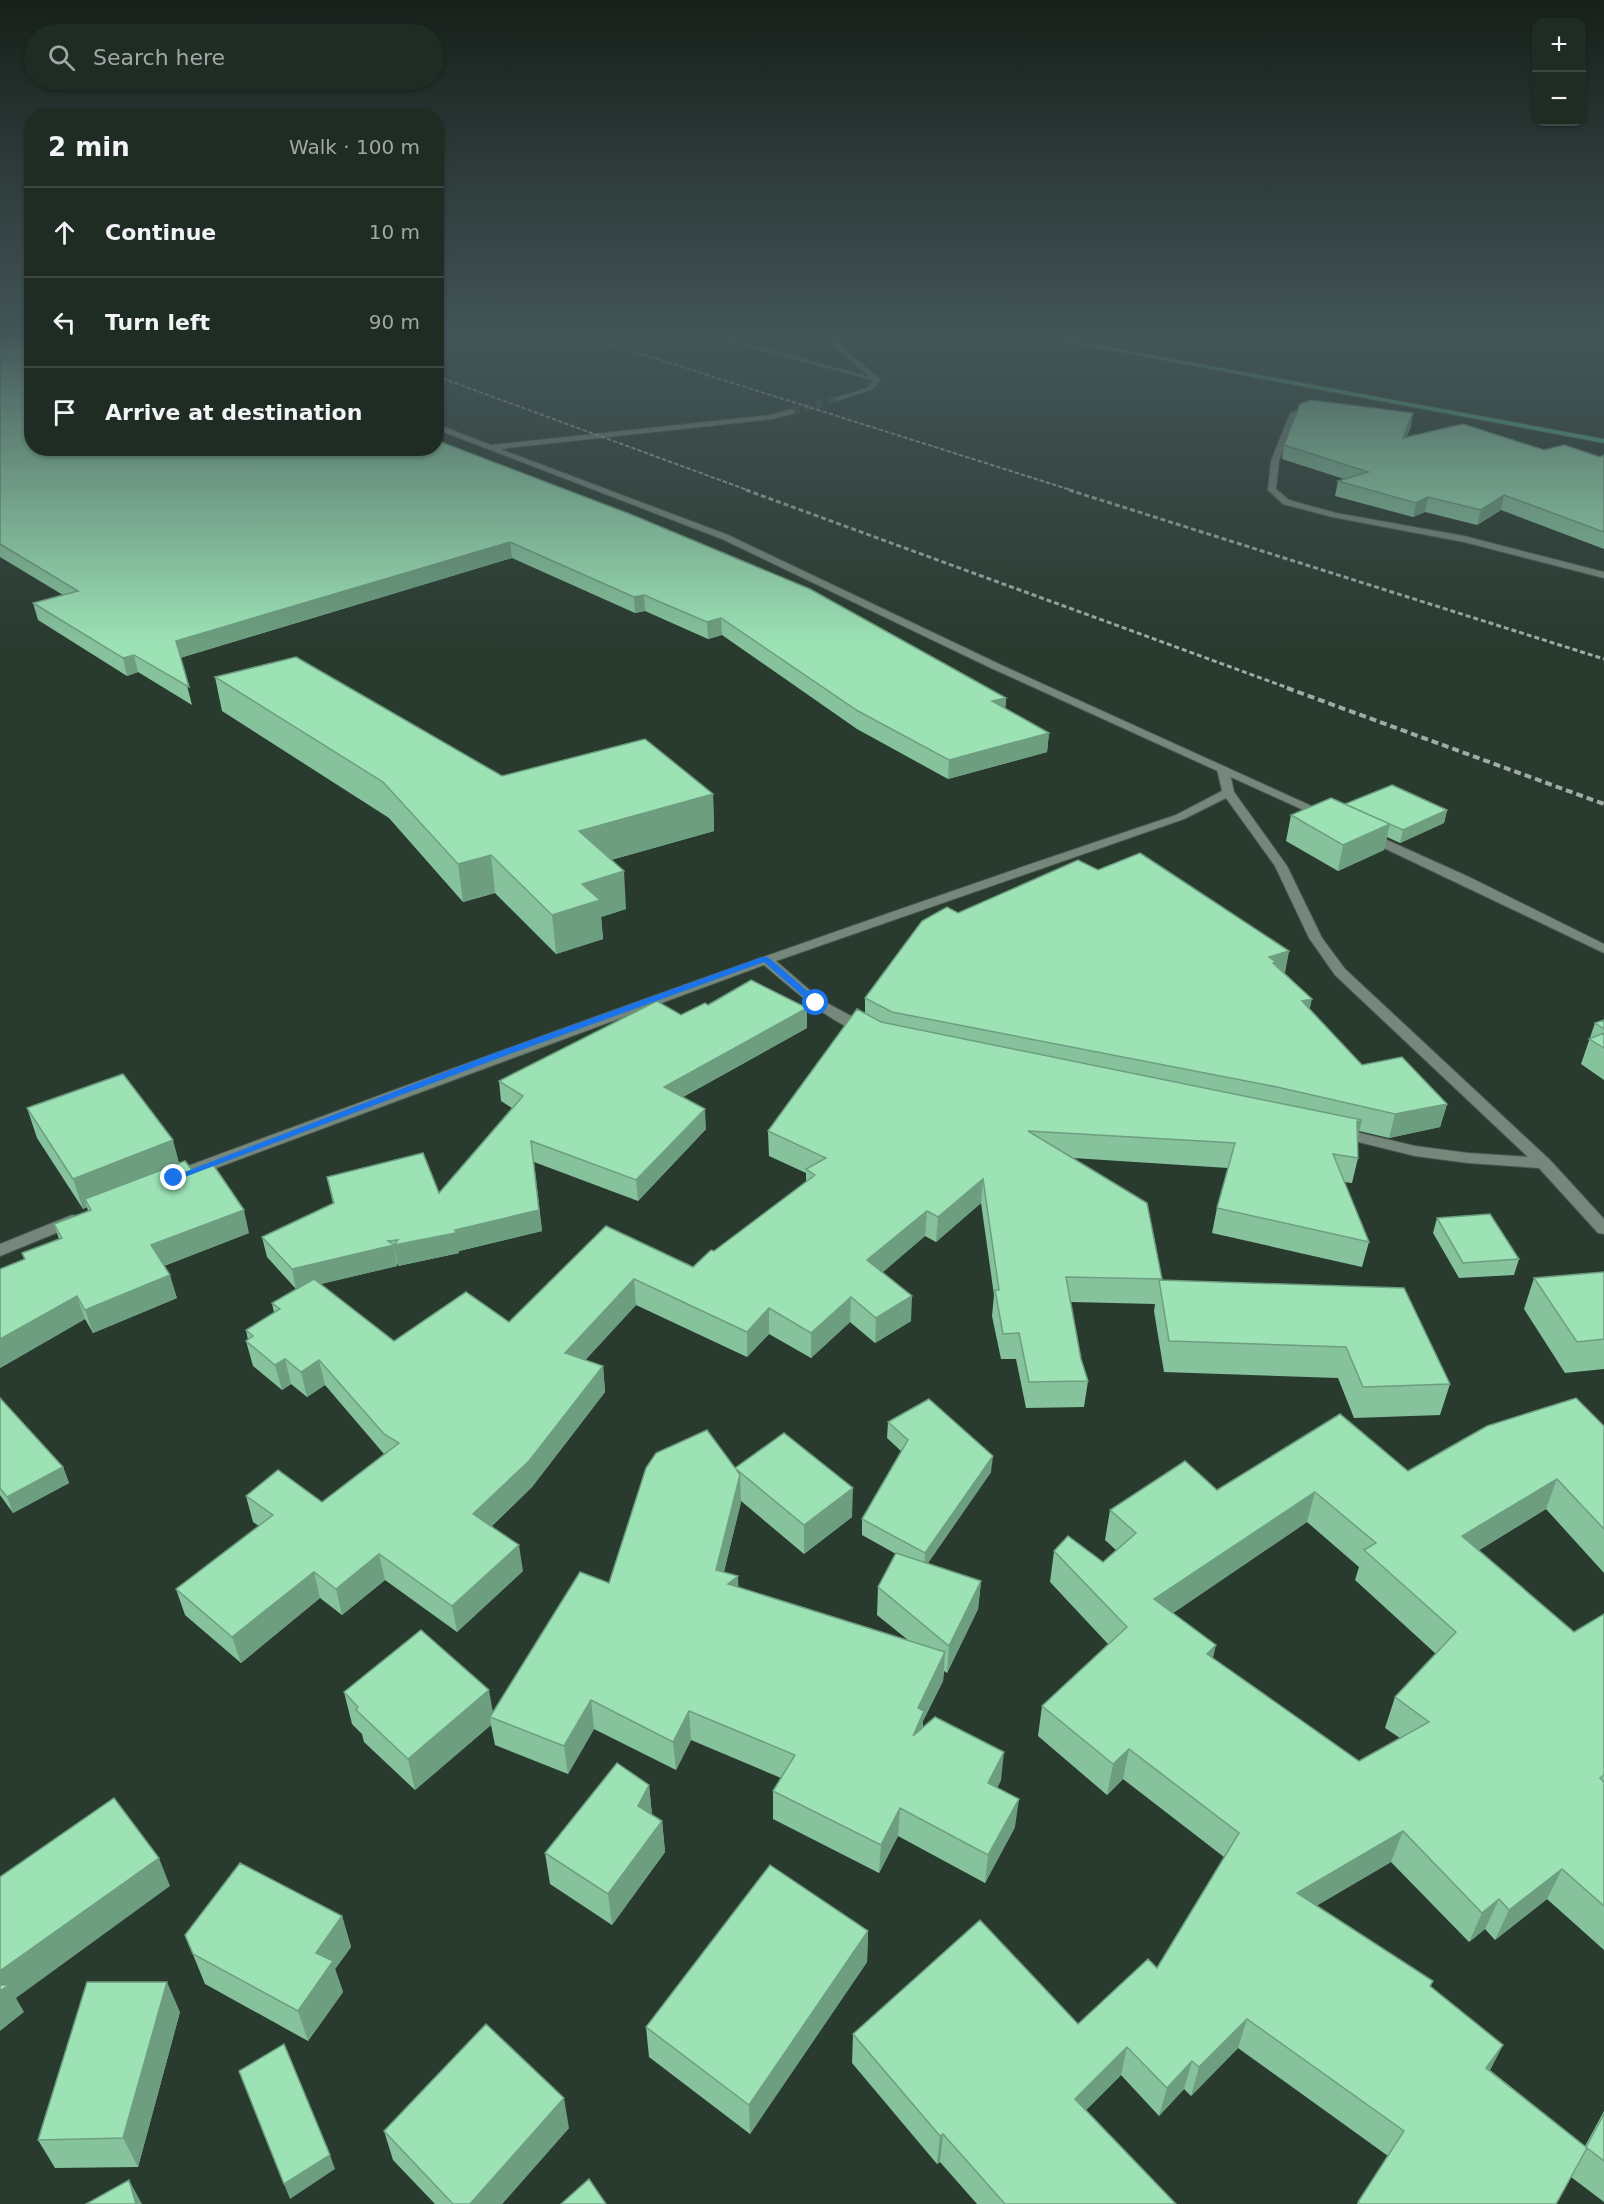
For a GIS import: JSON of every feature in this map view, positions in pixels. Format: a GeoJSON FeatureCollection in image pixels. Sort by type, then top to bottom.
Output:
{"type":"FeatureCollection","features":[{"type":"Feature","properties":{"kind":"main road"},"geometry":{"type":"LineString","coordinates":[[1587,438],[1604,441]]}},
{"type":"Feature","properties":{"kind":"street"},"geometry":{"type":"LineString","coordinates":[[466,438],[725,537],[995,666],[1339,822]]}},
{"type":"Feature","properties":{"kind":"street"},"geometry":{"type":"LineString","coordinates":[[490,447],[593,438]]}},
{"type":"Feature","properties":{"kind":"street"},"geometry":{"type":"LineString","coordinates":[[1284,438],[1275,462],[1272,490],[1286,502],[1335,515],[1464,539],[1604,575]]}},
{"type":"Feature","properties":{"kind":"street"},"geometry":{"type":"LineString","coordinates":[[1223,769],[1228,792],[1281,866],[1304,909],[1316,938],[1340,972],[1544,1163],[1604,1229]]}},
{"type":"Feature","properties":{"kind":"street"},"geometry":{"type":"LineString","coordinates":[[185,1174],[495,1056],[765,959],[1180,817],[1228,792]]}},
{"type":"Feature","properties":{"kind":"street"},"geometry":{"type":"LineString","coordinates":[[1360,832],[1465,880],[1604,949]]}},
{"type":"Feature","properties":{"kind":"street"},"geometry":{"type":"LineString","coordinates":[[765,959],[816,1003],[877,1035]]}},
{"type":"Feature","properties":{"kind":"street"},"geometry":{"type":"LineString","coordinates":[[1325,1130],[1415,1151],[1468,1158],[1544,1163]]}},
{"type":"Feature","properties":{"kind":"street"},"geometry":{"type":"LineString","coordinates":[[0,1250],[87,1214]]}},
{"type":"Feature","properties":{"kind":"building"},"geometry":{"type":"Polygon","coordinates":[[[0,438],[24,438],[24,456],[444,456],[444,443],[630,514],[810,589],[1006,698],[992,701],[1049,733],[949,760],[858,711],[721,618],[707,622],[644,595],[634,597],[510,542],[176,641],[189,687],[134,655],[123,658],[33,603],[78,591],[0,544],[0,438]]]}},
{"type":"Feature","properties":{"kind":"building"},"geometry":{"type":"Polygon","coordinates":[[[1287,438],[1506,438],[1544,450],[1564,445],[1600,457],[1604,455],[1604,532],[1504,495],[1481,510],[1428,497],[1416,503],[1338,481],[1368,472],[1284,445],[1287,438]]]}},
{"type":"Feature","properties":{"kind":"building"},"geometry":{"type":"Polygon","coordinates":[[[296,657],[502,776],[645,739],[713,794],[579,831],[624,871],[582,884],[600,900],[552,915],[491,855],[458,864],[383,782],[215,677],[296,657]]]}},
{"type":"Feature","properties":{"kind":"building"},"geometry":{"type":"Polygon","coordinates":[[[1392,785],[1447,810],[1403,830],[1345,804],[1392,785]]]}},
{"type":"Feature","properties":{"kind":"building"},"geometry":{"type":"Polygon","coordinates":[[[1331,798],[1390,824],[1343,845],[1291,815],[1331,798]]]}},
{"type":"Feature","properties":{"kind":"building"},"geometry":{"type":"Polygon","coordinates":[[[1140,853],[1289,951],[1269,957],[1312,999],[1302,1001],[1362,1065],[1402,1057],[1447,1104],[1395,1114],[1277,1087],[892,1012],[865,998],[922,921],[947,907],[958,913],[1078,860],[1098,870],[1140,853]]]}},
{"type":"Feature","properties":{"kind":"building"},"geometry":{"type":"Polygon","coordinates":[[[751,980],[807,1008],[664,1087],[705,1109],[636,1180],[531,1141],[539,1210],[455,1230],[456,1233],[292,1269],[262,1237],[334,1203],[327,1177],[423,1153],[439,1193],[523,1096],[499,1081],[657,1001],[681,1015],[705,1003],[708,1005],[751,980]],[[398,1240],[388,1241],[394,1245],[398,1240]]]}},
{"type":"Feature","properties":{"kind":"building"},"geometry":{"type":"Polygon","coordinates":[[[857,1009],[881,1022],[1362,1120],[1357,1121],[1358,1158],[1333,1154],[1369,1242],[1217,1208],[1235,1143],[1028,1131],[1147,1203],[1162,1279],[1066,1277],[1081,1359],[1088,1381],[1029,1382],[1019,1333],[1003,1334],[995,1290],[999,1290],[983,1179],[938,1217],[927,1211],[867,1260],[912,1296],[876,1318],[851,1297],[811,1333],[769,1308],[747,1332],[634,1279],[565,1353],[603,1366],[529,1461],[473,1514],[519,1545],[452,1606],[379,1554],[336,1589],[314,1572],[232,1637],[176,1589],[273,1515],[246,1496],[278,1470],[322,1502],[399,1443],[384,1434],[319,1360],[301,1372],[285,1359],[275,1365],[246,1341],[253,1336],[246,1330],[280,1309],[272,1303],[314,1279],[394,1341],[466,1292],[509,1322],[606,1226],[693,1267],[711,1250],[714,1251],[815,1175],[806,1169],[826,1158],[768,1131],[857,1009]]]}},
{"type":"Feature","properties":{"kind":"building"},"geometry":{"type":"Polygon","coordinates":[[[1604,1020],[1604,1029],[1595,1023],[1604,1020]]]}},
{"type":"Feature","properties":{"kind":"building"},"geometry":{"type":"Polygon","coordinates":[[[1604,1033],[1604,1048],[1589,1039],[1604,1033]]]}},
{"type":"Feature","properties":{"kind":"building"},"geometry":{"type":"Polygon","coordinates":[[[123,1074],[173,1140],[73,1179],[27,1108],[123,1074]]]}},
{"type":"Feature","properties":{"kind":"building"},"geometry":{"type":"Polygon","coordinates":[[[185,1161],[192,1170],[212,1163],[244,1210],[151,1245],[170,1275],[85,1310],[77,1296],[0,1339],[0,1269],[25,1259],[22,1253],[62,1238],[54,1224],[91,1210],[85,1199],[185,1161]]]}},
{"type":"Feature","properties":{"kind":"building"},"geometry":{"type":"Polygon","coordinates":[[[1490,1214],[1519,1259],[1463,1263],[1437,1218],[1490,1214]]]}},
{"type":"Feature","properties":{"kind":"building"},"geometry":{"type":"Polygon","coordinates":[[[1604,1272],[1604,1339],[1577,1342],[1534,1278],[1604,1272]]]}},
{"type":"Feature","properties":{"kind":"building"},"geometry":{"type":"Polygon","coordinates":[[[1159,1280],[1404,1288],[1450,1384],[1363,1387],[1346,1347],[1169,1341],[1159,1280]]]}},
{"type":"Feature","properties":{"kind":"building"},"geometry":{"type":"Polygon","coordinates":[[[0,1398],[63,1467],[7,1497],[0,1488],[0,1398]]]}},
{"type":"Feature","properties":{"kind":"building"},"geometry":{"type":"Polygon","coordinates":[[[1576,1398],[1604,1426],[1604,1529],[1557,1479],[1462,1536],[1574,1632],[1604,1614],[1604,1775],[1600,1778],[1604,1782],[1604,1906],[1562,1869],[1509,1910],[1499,1899],[1482,1913],[1403,1831],[1297,1893],[1433,1981],[1430,1986],[1503,2045],[1486,2068],[1586,2147],[1604,2114],[1604,2161],[1587,2148],[1556,2204],[1361,2204],[1358,2202],[1404,2131],[1247,2019],[1199,2067],[1192,2061],[1167,2088],[1127,2047],[1075,2099],[1176,2204],[1005,2204],[943,2134],[940,2136],[853,2034],[980,1920],[1078,2024],[1148,1959],[1157,1968],[1239,1833],[1129,1749],[1113,1764],[1042,1706],[1127,1627],[1054,1551],[1068,1536],[1103,1562],[1136,1533],[1110,1510],[1185,1461],[1217,1490],[1340,1414],[1408,1471],[1487,1426],[1576,1398]],[[1315,1492],[1154,1599],[1216,1645],[1207,1654],[1359,1761],[1429,1722],[1395,1697],[1456,1632],[1364,1550],[1376,1543],[1315,1492]]]}},
{"type":"Feature","properties":{"kind":"building"},"geometry":{"type":"Polygon","coordinates":[[[929,1399],[993,1456],[925,1553],[862,1519],[908,1440],[888,1422],[929,1399]]]}},
{"type":"Feature","properties":{"kind":"building"},"geometry":{"type":"Polygon","coordinates":[[[707,1430],[735,1468],[784,1433],[853,1488],[804,1525],[736,1469],[740,1475],[716,1570],[738,1576],[728,1584],[945,1652],[918,1708],[924,1711],[913,1736],[935,1717],[1004,1752],[988,1783],[1019,1799],[988,1855],[900,1808],[881,1845],[773,1791],[795,1755],[689,1711],[673,1742],[591,1700],[564,1746],[490,1717],[580,1572],[609,1583],[646,1468],[656,1453],[707,1430]]]}},
{"type":"Feature","properties":{"kind":"building"},"geometry":{"type":"Polygon","coordinates":[[[896,1553],[981,1581],[949,1646],[878,1587],[896,1553]]]}},
{"type":"Feature","properties":{"kind":"building"},"geometry":{"type":"Polygon","coordinates":[[[421,1630],[489,1690],[408,1759],[356,1710],[358,1707],[344,1692],[421,1630]]]}},
{"type":"Feature","properties":{"kind":"building"},"geometry":{"type":"Polygon","coordinates":[[[617,1763],[649,1785],[638,1806],[662,1821],[608,1894],[545,1853],[617,1763]]]}},
{"type":"Feature","properties":{"kind":"building"},"geometry":{"type":"Polygon","coordinates":[[[114,1798],[159,1858],[0,1971],[0,1877],[114,1798]]]}},
{"type":"Feature","properties":{"kind":"building"},"geometry":{"type":"Polygon","coordinates":[[[240,1863],[342,1916],[316,1953],[333,1961],[298,2011],[193,1954],[185,1935],[240,1863]]]}},
{"type":"Feature","properties":{"kind":"building"},"geometry":{"type":"Polygon","coordinates":[[[770,1865],[868,1931],[749,2105],[646,2027],[770,1865]]]}},
{"type":"Feature","properties":{"kind":"building"},"geometry":{"type":"Polygon","coordinates":[[[87,1982],[167,1982],[123,2138],[38,2140],[87,1982]]]}},
{"type":"Feature","properties":{"kind":"building"},"geometry":{"type":"Polygon","coordinates":[[[0,1985],[9,1985],[0,1991],[0,1985]]]}},
{"type":"Feature","properties":{"kind":"building"},"geometry":{"type":"Polygon","coordinates":[[[486,2024],[564,2098],[470,2204],[453,2204],[384,2131],[486,2024]]]}},
{"type":"Feature","properties":{"kind":"building"},"geometry":{"type":"Polygon","coordinates":[[[284,2044],[330,2155],[284,2184],[239,2071],[284,2044]]]}},
{"type":"Feature","properties":{"kind":"building"},"geometry":{"type":"Polygon","coordinates":[[[589,2179],[606,2204],[561,2204],[589,2179]]]}},
{"type":"Feature","properties":{"kind":"building"},"geometry":{"type":"Polygon","coordinates":[[[129,2180],[136,2204],[86,2204],[129,2180]]]}},
{"type":"Feature","properties":{"kind":"railway"},"geometry":{"type":"LineString","coordinates":[[605,438],[750,491]]}},
{"type":"Feature","properties":{"kind":"railway"},"geometry":{"type":"LineString","coordinates":[[906,438],[1074,491]]}},
{"type":"Feature","properties":{"kind":"railway"},"geometry":{"type":"LineString","coordinates":[[746,490],[1291,689]]}},
{"type":"Feature","properties":{"kind":"railway"},"geometry":{"type":"LineString","coordinates":[[1069,490],[1604,659]]}},
{"type":"Feature","properties":{"kind":"railway"},"geometry":{"type":"LineString","coordinates":[[1287,688],[1604,804]]}},
{"type":"Feature","properties":{"kind":"route"},"geometry":{"type":"LineString","coordinates":[[174,1178],[495,1056],[765,959],[816,1003]]}}]}
